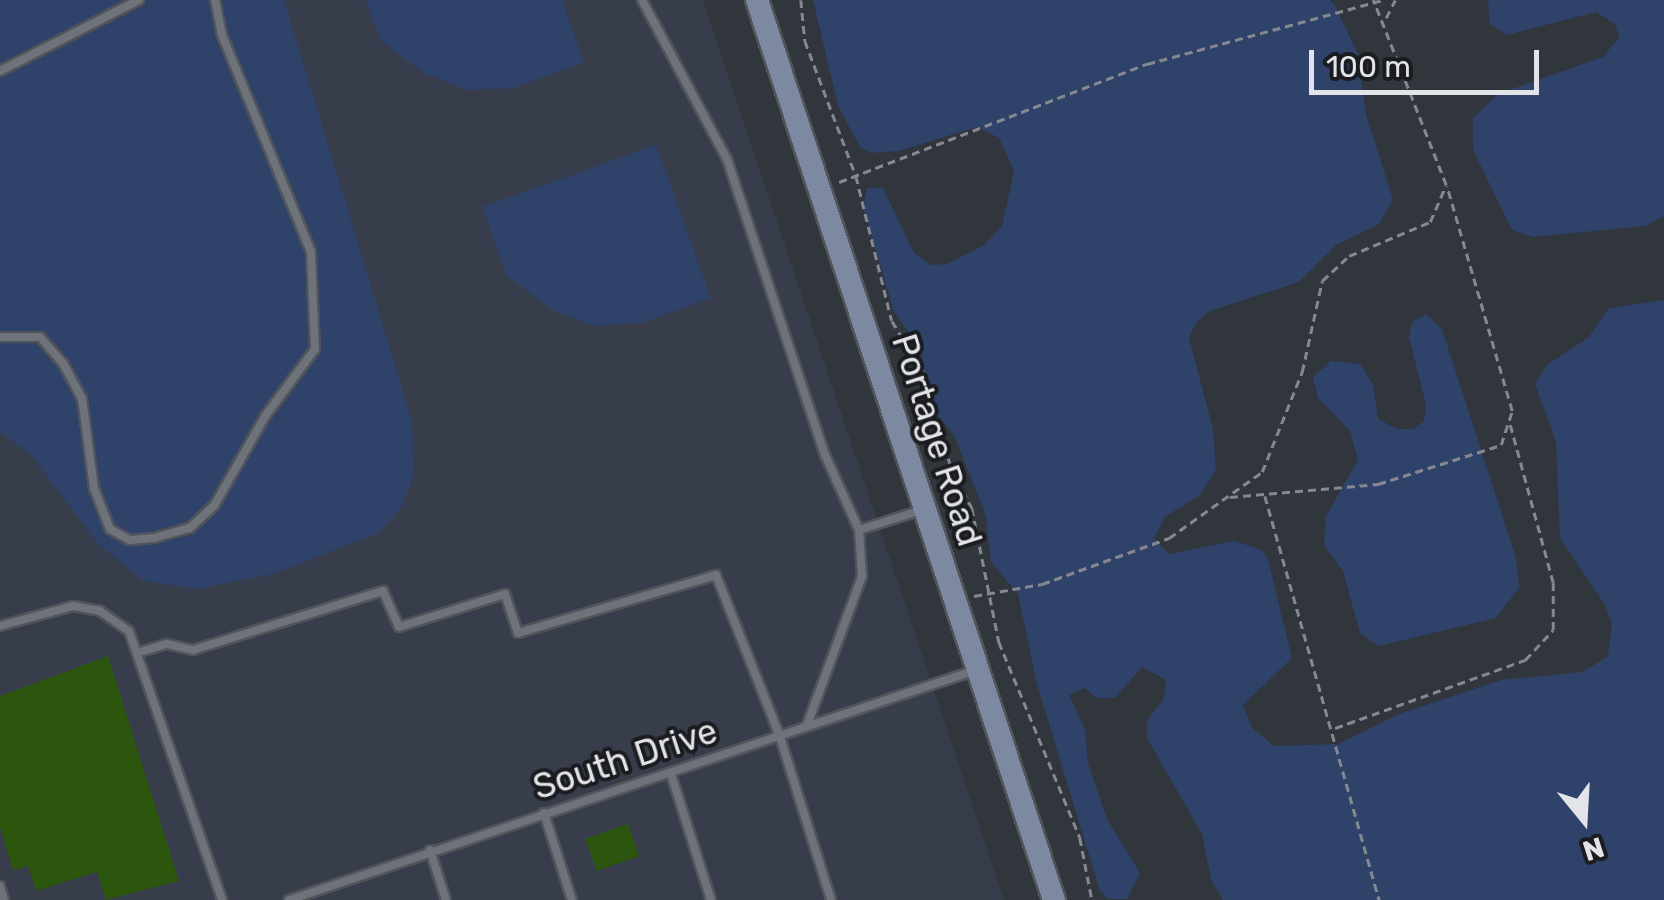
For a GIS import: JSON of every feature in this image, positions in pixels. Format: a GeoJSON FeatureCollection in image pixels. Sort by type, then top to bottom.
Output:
{"type":"FeatureCollection","features":[{"type":"Feature","properties":{"kind":"main road","name":"Portage Road"},"geometry":{"type":"LineString","coordinates":[[758,0],[922,510],[1054,900]]}},
{"type":"Feature","properties":{"kind":"lane"},"geometry":{"type":"LineString","coordinates":[[0,70],[139,0]]}},
{"type":"Feature","properties":{"kind":"lane"},"geometry":{"type":"LineString","coordinates":[[0,337],[40,337],[62,362],[82,398],[94,488],[110,529],[130,540],[190,528],[214,506],[266,415],[316,350],[311,252],[222,35],[216,0]]}},
{"type":"Feature","properties":{"kind":"lane"},"geometry":{"type":"LineString","coordinates":[[642,0],[728,159],[826,454],[859,530],[862,576],[807,726]]}},
{"type":"Feature","properties":{"kind":"lane"},"geometry":{"type":"LineString","coordinates":[[859,530],[922,510]]}},
{"type":"Feature","properties":{"kind":"lane"},"geometry":{"type":"LineString","coordinates":[[140,652],[167,644],[193,650],[382,590],[399,627],[505,594],[518,633],[716,575],[780,737],[831,900]]}},
{"type":"Feature","properties":{"kind":"lane"},"geometry":{"type":"LineString","coordinates":[[0,626],[86,607],[120,624],[140,652],[222,900]]}},
{"type":"Feature","properties":{"kind":"lane","name":"South Drive"},"geometry":{"type":"LineString","coordinates":[[289,900],[977,669]]}},
{"type":"Feature","properties":{"kind":"lane"},"geometry":{"type":"LineString","coordinates":[[671,774],[712,900]]}},
{"type":"Feature","properties":{"kind":"lane"},"geometry":{"type":"LineString","coordinates":[[544,814],[572,900]]}},
{"type":"Feature","properties":{"kind":"lane"},"geometry":{"type":"LineString","coordinates":[[430,850],[446,900]]}},
{"type":"Feature","properties":{"kind":"lane"},"geometry":{"type":"LineString","coordinates":[[0,886],[4,900]]}},
{"type":"Feature","properties":{"kind":"path"},"geometry":{"type":"LineString","coordinates":[[801,0],[805,41],[856,176],[892,321],[923,371],[952,468],[972,508],[985,594],[1080,838],[1092,900]]}},
{"type":"Feature","properties":{"kind":"path"},"geometry":{"type":"LineString","coordinates":[[818,188],[1147,64],[1382,0]]}},
{"type":"Feature","properties":{"kind":"path"},"geometry":{"type":"LineString","coordinates":[[1386,20],[1395,0]]}},
{"type":"Feature","properties":{"kind":"path"},"geometry":{"type":"LineString","coordinates":[[1227,497],[1378,484],[1501,445],[1512,411],[1446,186],[1386,20],[1374,1]]}},
{"type":"Feature","properties":{"kind":"path"},"geometry":{"type":"LineString","coordinates":[[953,599],[1042,584],[1169,538],[1262,472],[1302,372],[1322,281],[1349,256],[1430,222],[1446,186]]}},
{"type":"Feature","properties":{"kind":"path"},"geometry":{"type":"LineString","coordinates":[[1335,728],[1525,660],[1553,630],[1553,583],[1509,420]]}},
{"type":"Feature","properties":{"kind":"path"},"geometry":{"type":"LineString","coordinates":[[1264,494],[1335,728],[1379,900]]}},
{"type":"Feature","properties":{"kind":"shaded area"},"geometry":{"type":"Polygon","coordinates":[[[0,0],[703,0],[1004,900],[0,900],[0,0]]]}},
{"type":"Feature","properties":{"kind":"shaded area"},"geometry":{"type":"Polygon","coordinates":[[[0,0],[284,0],[412,421],[414,472],[402,507],[378,533],[273,574],[197,589],[144,581],[97,543],[32,456],[0,432],[0,0]]]}},
{"type":"Feature","properties":{"kind":"shaded area"},"geometry":{"type":"Polygon","coordinates":[[[366,0],[562,0],[584,62],[514,88],[468,90],[425,74],[380,40],[366,0]]]}},
{"type":"Feature","properties":{"kind":"shaded area"},"geometry":{"type":"Polygon","coordinates":[[[813,0],[1330,0],[1335,6],[1357,52],[1366,114],[1393,200],[1379,224],[1336,245],[1299,282],[1210,311],[1196,323],[1189,338],[1213,429],[1216,470],[1200,495],[1165,517],[1154,538],[1169,554],[1234,541],[1260,549],[1268,559],[1292,658],[1243,705],[1252,728],[1274,746],[1338,744],[1399,714],[1501,680],[1583,672],[1608,656],[1612,624],[1605,605],[1560,538],[1556,442],[1535,384],[1547,365],[1589,337],[1609,308],[1664,300],[1664,900],[1223,900],[1211,880],[1202,834],[1147,738],[1147,721],[1164,698],[1166,680],[1142,667],[1115,698],[1097,698],[1084,688],[1069,695],[1085,729],[1088,763],[1107,819],[1140,873],[1127,899],[1108,899],[1100,891],[1037,684],[1018,594],[991,562],[986,516],[954,435],[923,398],[921,349],[894,312],[863,207],[867,188],[883,188],[914,253],[932,265],[947,264],[984,245],[1002,226],[1014,171],[999,138],[977,127],[899,151],[870,153],[860,147],[838,106],[813,0]]]}},
{"type":"Feature","properties":{"kind":"shaded area"},"geometry":{"type":"Polygon","coordinates":[[[1488,0],[1664,0],[1664,216],[1646,226],[1533,237],[1512,230],[1473,150],[1473,118],[1498,94],[1603,57],[1619,37],[1615,24],[1596,12],[1507,35],[1490,24],[1488,0]]]}},
{"type":"Feature","properties":{"kind":"shaded area"},"geometry":{"type":"Polygon","coordinates":[[[656,145],[711,298],[641,323],[594,326],[552,310],[507,276],[482,207],[656,145]]]}},
{"type":"Feature","properties":{"kind":"shaded area"},"geometry":{"type":"Polygon","coordinates":[[[1426,314],[1442,329],[1516,558],[1519,588],[1496,618],[1378,646],[1360,633],[1343,571],[1324,545],[1326,516],[1358,460],[1350,431],[1318,398],[1313,377],[1331,361],[1360,364],[1373,384],[1378,419],[1397,429],[1413,429],[1424,421],[1426,405],[1409,337],[1412,322],[1426,314]]]}},
{"type":"Feature","properties":{"kind":"building"},"geometry":{"type":"Polygon","coordinates":[[[108,656],[179,881],[106,900],[97,872],[36,891],[28,866],[13,870],[0,828],[0,696],[108,656]]]}},
{"type":"Feature","properties":{"kind":"building"},"geometry":{"type":"Polygon","coordinates":[[[628,824],[639,856],[597,871],[585,839],[628,824]]]}}]}
